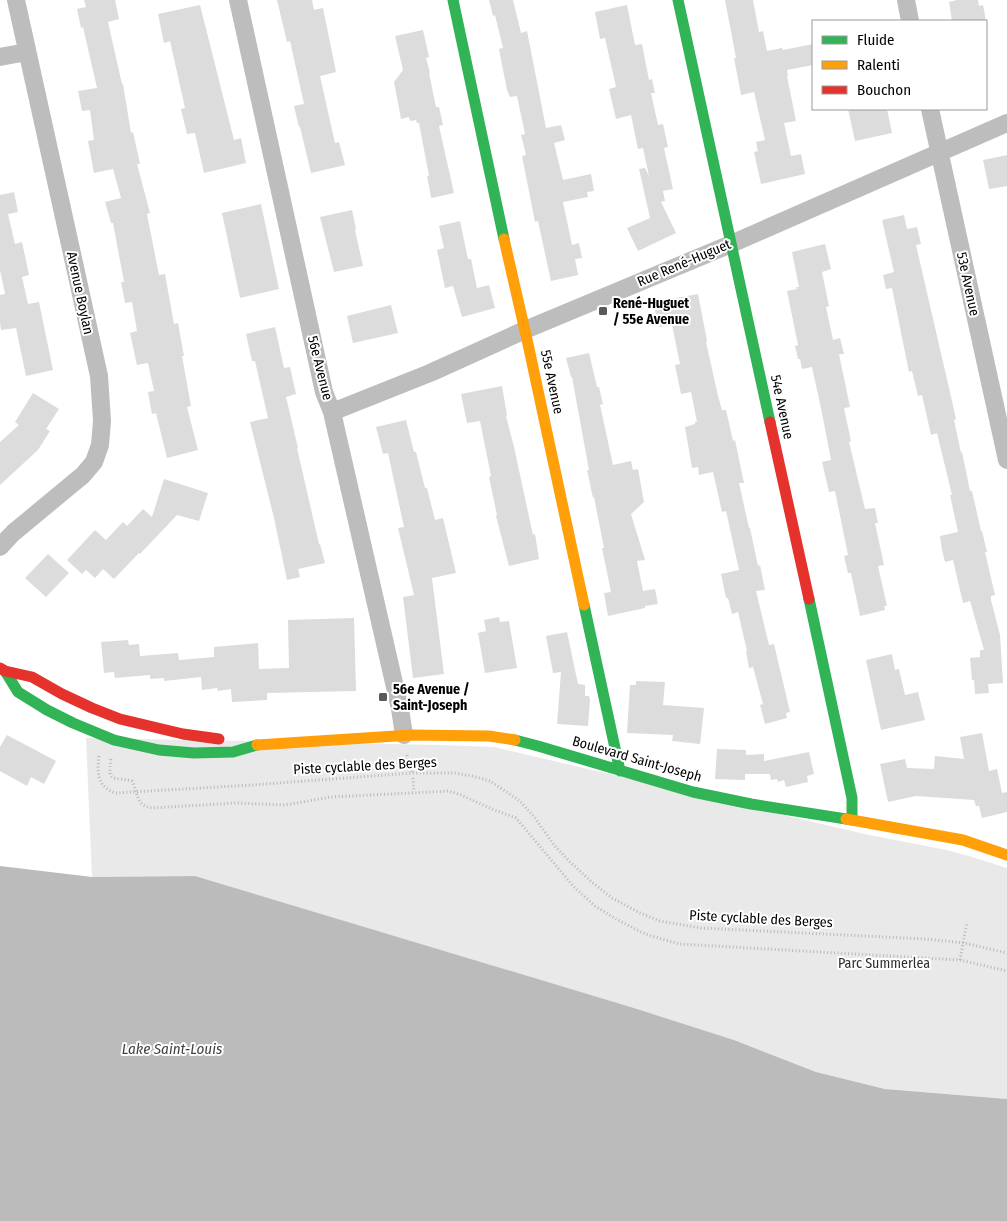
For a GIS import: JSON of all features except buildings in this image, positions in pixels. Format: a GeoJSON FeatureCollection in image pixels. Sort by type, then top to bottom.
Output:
{"type":"FeatureCollection","features":[{"type":"Feature","properties":{"kind":"street","name":"Avenue Boylan"},"geometry":{"type":"LineString","coordinates":[[0,547],[13,533],[83,474],[94,462],[100,445],[102,421],[98,376],[16,0]]}},
{"type":"Feature","properties":{"kind":"street","name":"56e Avenue"},"geometry":{"type":"LineString","coordinates":[[238,0],[324,392],[332,412],[400,709],[404,735]]}},
{"type":"Feature","properties":{"kind":"street","name":"55e Avenue"},"geometry":{"type":"LineString","coordinates":[[453,0],[620,771]]}},
{"type":"Feature","properties":{"kind":"street","name":"54e Avenue"},"geometry":{"type":"LineString","coordinates":[[678,0],[852,798],[852,820]]}},
{"type":"Feature","properties":{"kind":"street"},"geometry":{"type":"LineString","coordinates":[[906,0],[910,20]]}},
{"type":"Feature","properties":{"kind":"street"},"geometry":{"type":"LineString","coordinates":[[0,57],[27,52]]}},
{"type":"Feature","properties":{"kind":"street","name":"53e Avenue"},"geometry":{"type":"LineString","coordinates":[[930,110],[1007,460]]}},
{"type":"Feature","properties":{"kind":"street","name":"Rue René-Huguet"},"geometry":{"type":"LineString","coordinates":[[332,412],[430,373],[525,330],[731,244],[1007,123]]}},
{"type":"Feature","properties":{"kind":"street","name":"Boulevard Saint-Joseph"},"geometry":{"type":"LineString","coordinates":[[2,670],[18,692],[47,710],[114,740],[136,746],[194,753],[234,752],[254,745],[404,735],[488,736],[538,746],[693,792],[751,804],[963,840],[1007,855]]}},
{"type":"Feature","properties":{"kind":"street","name":"Boulevard Saint-Joseph"},"geometry":{"type":"LineString","coordinates":[[2,670],[32,677],[92,708],[120,718],[167,731],[210,739],[233,740],[254,745]]}},
{"type":"Feature","properties":{"kind":"path","name":"Piste cyclable des Berges"},"geometry":{"type":"LineString","coordinates":[[99,754],[98,773],[100,780],[108,790],[115,793],[412,773],[455,773],[472,776],[490,781],[520,800],[570,862],[612,898],[660,921],[701,928],[926,939],[964,943],[1007,953]]}},
{"type":"Feature","properties":{"kind":"path"},"geometry":{"type":"LineString","coordinates":[[111,757],[109,773],[112,777],[116,780],[125,779],[132,781],[141,804],[152,808],[236,803],[284,805],[331,797],[449,791],[492,810],[516,818],[574,887],[595,906],[616,920],[638,931],[679,944],[960,960],[1007,971]]}},
{"type":"Feature","properties":{"kind":"path"},"geometry":{"type":"LineString","coordinates":[[412,768],[412,773]]}},
{"type":"Feature","properties":{"kind":"path"},"geometry":{"type":"LineString","coordinates":[[413,778],[414,792]]}},
{"type":"Feature","properties":{"kind":"path"},"geometry":{"type":"LineString","coordinates":[[960,960],[967,922]]}},
{"type":"Feature","properties":{"kind":"green space","name":"Parc Summerlea"},"geometry":{"type":"Polygon","coordinates":[[[86,738],[494,747],[869,835],[947,850],[1007,868],[1007,1099],[885,1089],[816,1072],[734,1040],[634,1008],[195,876],[92,877],[86,738]]]}},
{"type":"Feature","properties":{"kind":"water","name":"Lake Saint-Louis"},"geometry":{"type":"Polygon","coordinates":[[[0,866],[92,877],[195,876],[634,1008],[734,1040],[816,1072],[885,1089],[1007,1099],[1007,1221],[0,1221],[0,866]]]}},
{"type":"Feature","properties":{"kind":"traffic: fast"},"geometry":{"type":"LineString","coordinates":[[453,0],[504,239]]}},
{"type":"Feature","properties":{"kind":"traffic: fast"},"geometry":{"type":"LineString","coordinates":[[678,0],[770,422]]}},
{"type":"Feature","properties":{"kind":"traffic: fast"},"geometry":{"type":"LineString","coordinates":[[809,599],[852,798],[852,820]]}},
{"type":"Feature","properties":{"kind":"traffic: fast"},"geometry":{"type":"LineString","coordinates":[[584,605],[620,771]]}},
{"type":"Feature","properties":{"kind":"traffic: fast"},"geometry":{"type":"LineString","coordinates":[[5,671],[18,692],[47,710],[114,740],[159,750],[194,753],[233,752],[257,745]]}},
{"type":"Feature","properties":{"kind":"traffic: fast"},"geometry":{"type":"LineString","coordinates":[[515,740],[693,792],[751,804],[846,819]]}},
{"type":"Feature","properties":{"kind":"traffic: slow"},"geometry":{"type":"LineString","coordinates":[[504,239],[584,605]]}},
{"type":"Feature","properties":{"kind":"traffic: slow"},"geometry":{"type":"LineString","coordinates":[[257,745],[411,735],[489,736],[515,740]]}},
{"type":"Feature","properties":{"kind":"traffic: slow"},"geometry":{"type":"LineString","coordinates":[[846,819],[963,840],[1007,855]]}},
{"type":"Feature","properties":{"kind":"traffic: jam"},"geometry":{"type":"LineString","coordinates":[[770,422],[809,599]]}},
{"type":"Feature","properties":{"kind":"traffic: jam"},"geometry":{"type":"LineString","coordinates":[[0,668],[5,671],[32,677],[62,694],[120,719],[183,734],[219,739]]}},
{"type":"Feature","properties":{"kind":"place","name":"René-Huguet / 55e Avenue"},"geometry":{"type":"Point","coordinates":[603,311]}},
{"type":"Feature","properties":{"kind":"place","name":"56e Avenue / Saint-Joseph"},"geometry":{"type":"Point","coordinates":[383,697]}}]}
